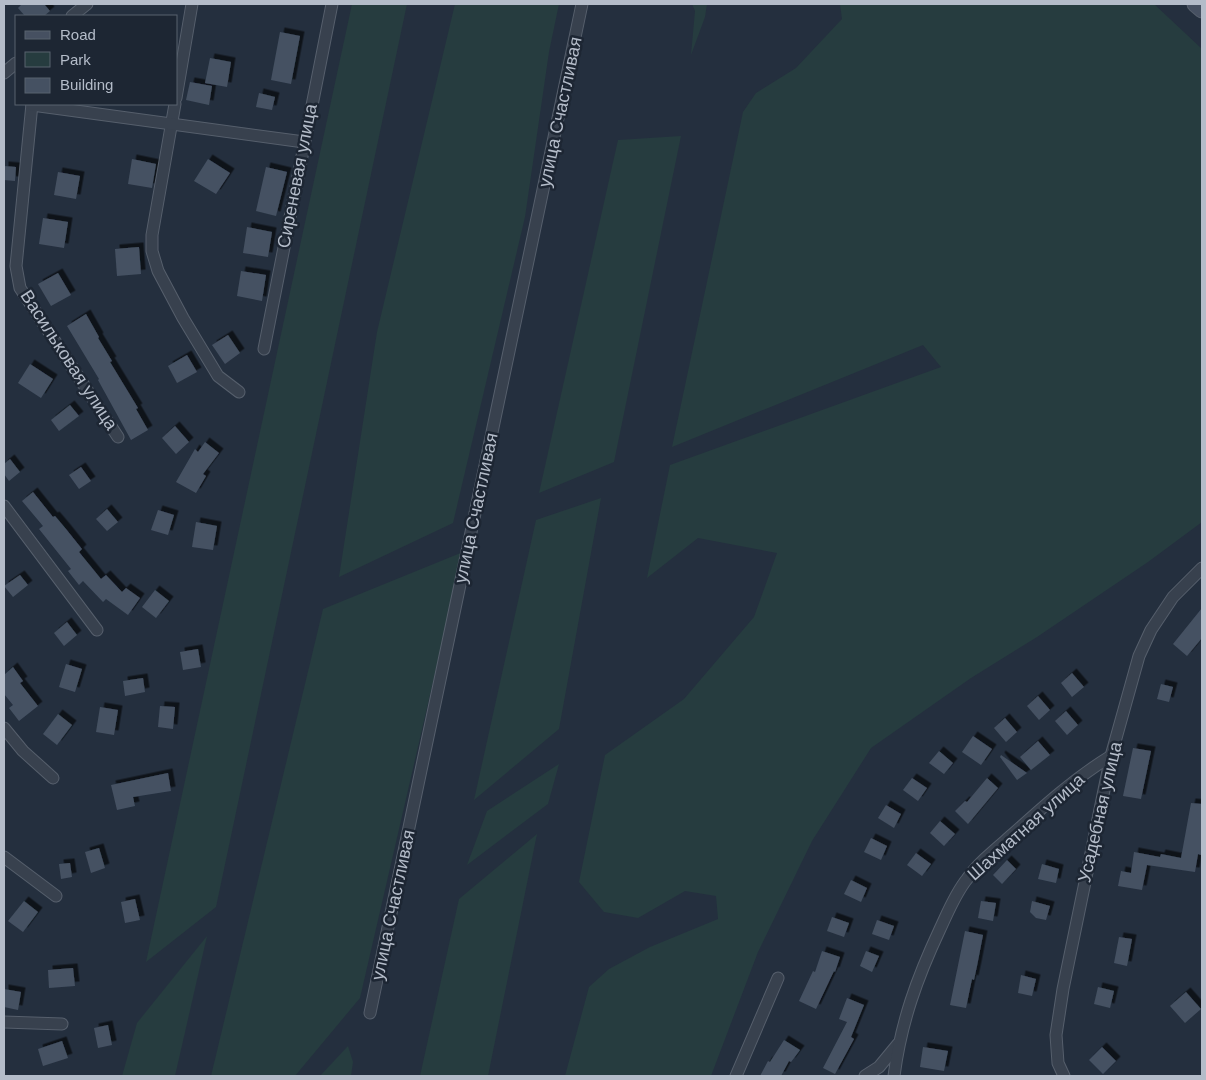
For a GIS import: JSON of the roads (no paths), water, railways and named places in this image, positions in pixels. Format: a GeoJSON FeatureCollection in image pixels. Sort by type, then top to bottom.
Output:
{"type":"FeatureCollection","features":[{"type":"Feature","properties":{"kind":"street"},"geometry":{"type":"LineString","coordinates":[[73,15],[87,4]]}},
{"type":"Feature","properties":{"kind":"street"},"geometry":{"type":"LineString","coordinates":[[178,86],[192,4]]}},
{"type":"Feature","properties":{"kind":"street","name":"Сиреневая улица"},"geometry":{"type":"LineString","coordinates":[[264,349],[332,4]]}},
{"type":"Feature","properties":{"kind":"street","name":"улица Счастливая"},"geometry":{"type":"LineString","coordinates":[[370,1013],[582,4]]}},
{"type":"Feature","properties":{"kind":"street"},"geometry":{"type":"LineString","coordinates":[[1195,4],[1202,10]]}},
{"type":"Feature","properties":{"kind":"street"},"geometry":{"type":"LineString","coordinates":[[4,73],[15,64]]}},
{"type":"Feature","properties":{"kind":"street"},"geometry":{"type":"LineString","coordinates":[[32,105],[304,142]]}},
{"type":"Feature","properties":{"kind":"street","name":"Васильковая улица"},"geometry":{"type":"LineString","coordinates":[[32,105],[16,266],[20,288],[118,437]]}},
{"type":"Feature","properties":{"kind":"street"},"geometry":{"type":"LineString","coordinates":[[175,105],[152,235],[152,251],[158,271],[183,318],[218,376],[238,392]]}},
{"type":"Feature","properties":{"kind":"street"},"geometry":{"type":"LineString","coordinates":[[4,506],[97,630]]}},
{"type":"Feature","properties":{"kind":"street","name":"Усадебная улица"},"geometry":{"type":"LineString","coordinates":[[1064,1076],[1058,1062],[1056,1035],[1111,756],[1139,656],[1147,638],[1173,597],[1202,568]]}},
{"type":"Feature","properties":{"kind":"street"},"geometry":{"type":"LineString","coordinates":[[4,728],[23,751],[53,778]]}},
{"type":"Feature","properties":{"kind":"street","name":"Шахматная улица"},"geometry":{"type":"LineString","coordinates":[[894,1076],[898,1044],[912,992],[926,957],[953,901],[967,878],[991,853],[1036,813],[1086,771],[1111,756]]}},
{"type":"Feature","properties":{"kind":"street"},"geometry":{"type":"LineString","coordinates":[[4,857],[56,896]]}},
{"type":"Feature","properties":{"kind":"street"},"geometry":{"type":"LineString","coordinates":[[736,1076],[778,978]]}},
{"type":"Feature","properties":{"kind":"street"},"geometry":{"type":"LineString","coordinates":[[4,1022],[62,1024]]}},
{"type":"Feature","properties":{"kind":"street"},"geometry":{"type":"LineString","coordinates":[[865,1076],[879,1067],[898,1044]]}}]}
